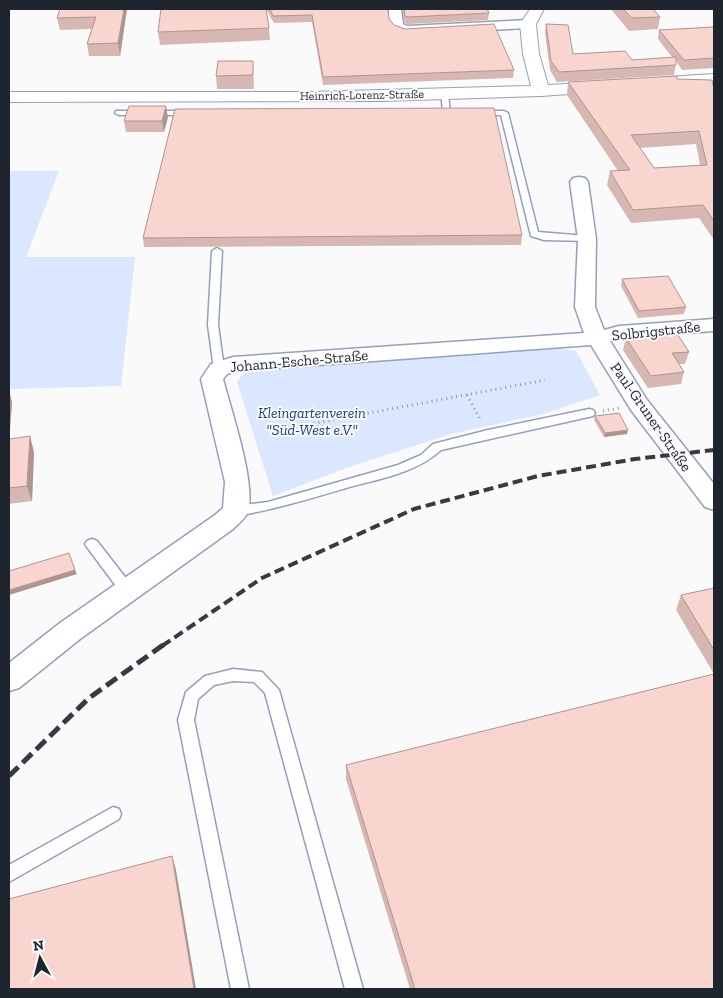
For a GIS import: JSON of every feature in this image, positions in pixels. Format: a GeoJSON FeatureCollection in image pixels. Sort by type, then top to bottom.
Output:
{"type":"FeatureCollection","features":[{"type":"Feature","properties":{"kind":"street"},"geometry":{"type":"LineString","coordinates":[[395,9],[396,26],[405,30],[528,24]]}},
{"type":"Feature","properties":{"kind":"street"},"geometry":{"type":"LineString","coordinates":[[537,9],[528,24],[532,54],[541,91]]}},
{"type":"Feature","properties":{"kind":"street"},"geometry":{"type":"LineString","coordinates":[[653,83],[714,79]]}},
{"type":"Feature","properties":{"kind":"street","name":"Heinrich-Lorenz-Straße"},"geometry":{"type":"LineString","coordinates":[[9,97],[444,94],[541,91],[625,85]]}},
{"type":"Feature","properties":{"kind":"street","name":"Paul-Gruner-Straße"},"geometry":{"type":"LineString","coordinates":[[579,182],[587,239],[584,307],[597,338],[639,405],[714,501]]}},
{"type":"Feature","properties":{"kind":"street","name":"Solbrigstraße"},"geometry":{"type":"LineString","coordinates":[[597,338],[619,332],[714,325]]}},
{"type":"Feature","properties":{"kind":"street","name":"Johann-Esche-Straße"},"geometry":{"type":"LineString","coordinates":[[235,510],[237,482],[212,379],[219,369],[233,364],[597,338]]}},
{"type":"Feature","properties":{"kind":"street"},"geometry":{"type":"LineString","coordinates":[[9,679],[70,631],[224,522],[235,510]]}},
{"type":"Feature","properties":{"kind":"lane"},"geometry":{"type":"LineString","coordinates":[[444,94],[457,112]]}},
{"type":"Feature","properties":{"kind":"lane"},"geometry":{"type":"LineString","coordinates":[[437,112],[504,113],[534,234],[544,237],[587,239]]}},
{"type":"Feature","properties":{"kind":"lane"},"geometry":{"type":"LineString","coordinates":[[119,113],[198,113]]}},
{"type":"Feature","properties":{"kind":"lane"},"geometry":{"type":"LineString","coordinates":[[217,251],[214,325],[219,369]]}},
{"type":"Feature","properties":{"kind":"lane"},"geometry":{"type":"LineString","coordinates":[[235,510],[268,506],[402,468],[425,458],[436,447],[589,413]]}},
{"type":"Feature","properties":{"kind":"lane"},"geometry":{"type":"LineString","coordinates":[[92,544],[127,590]]}},
{"type":"Feature","properties":{"kind":"lane"},"geometry":{"type":"LineString","coordinates":[[240,989],[186,720],[190,696],[210,680],[233,675],[257,676],[272,690],[354,989]]}},
{"type":"Feature","properties":{"kind":"lane"},"geometry":{"type":"LineString","coordinates":[[9,874],[113,814]]}},
{"type":"Feature","properties":{"kind":"path"},"geometry":{"type":"LineString","coordinates":[[289,428],[545,380]]}},
{"type":"Feature","properties":{"kind":"path"},"geometry":{"type":"LineString","coordinates":[[467,395],[488,434]]}},
{"type":"Feature","properties":{"kind":"path"},"geometry":{"type":"LineString","coordinates":[[589,413],[639,405]]}},
{"type":"Feature","properties":{"kind":"green space"},"geometry":{"type":"Polygon","coordinates":[[[9,171],[59,171],[26,257],[135,257],[121,386],[9,389],[9,171]]]}},
{"type":"Feature","properties":{"kind":"green space","name":"Kleingartenverein \"Süd-West e.V.\""},"geometry":{"type":"Polygon","coordinates":[[[554,348],[576,351],[600,395],[543,414],[451,434],[352,466],[273,496],[237,382],[243,374],[257,368],[554,348]]]}},
{"type":"Feature","properties":{"kind":"building"},"geometry":{"type":"Polygon","coordinates":[[[60,9],[124,9],[118,43],[87,44],[96,17],[57,18],[60,9]]]}},
{"type":"Feature","properties":{"kind":"building"},"geometry":{"type":"Polygon","coordinates":[[[161,9],[266,9],[269,28],[158,32],[161,9]]]}},
{"type":"Feature","properties":{"kind":"building"},"geometry":{"type":"Polygon","coordinates":[[[270,9],[388,9],[389,19],[394,25],[405,29],[494,24],[514,70],[323,77],[312,15],[273,16],[270,9]]]}},
{"type":"Feature","properties":{"kind":"building"},"geometry":{"type":"Polygon","coordinates":[[[404,9],[487,9],[489,13],[408,17],[405,16],[404,9]]]}},
{"type":"Feature","properties":{"kind":"building"},"geometry":{"type":"Polygon","coordinates":[[[623,9],[653,9],[660,17],[632,18],[623,9]]]}},
{"type":"Feature","properties":{"kind":"building"},"geometry":{"type":"Polygon","coordinates":[[[546,24],[568,25],[573,54],[625,51],[632,60],[676,57],[676,65],[559,72],[551,61],[546,24]]]}},
{"type":"Feature","properties":{"kind":"building"},"geometry":{"type":"Polygon","coordinates":[[[714,27],[714,58],[684,60],[659,30],[714,27]]]}},
{"type":"Feature","properties":{"kind":"building"},"geometry":{"type":"Polygon","coordinates":[[[218,61],[253,61],[253,75],[216,76],[218,61]]]}},
{"type":"Feature","properties":{"kind":"building"},"geometry":{"type":"Polygon","coordinates":[[[677,76],[677,79],[712,80],[714,89],[714,221],[703,205],[633,210],[610,171],[630,170],[568,82],[677,76]],[[699,131],[631,135],[654,168],[707,165],[699,131]]]}},
{"type":"Feature","properties":{"kind":"building"},"geometry":{"type":"Polygon","coordinates":[[[129,106],[166,106],[162,121],[124,121],[129,106]]]}},
{"type":"Feature","properties":{"kind":"building"},"geometry":{"type":"Polygon","coordinates":[[[494,108],[522,235],[143,238],[175,109],[494,108]]]}},
{"type":"Feature","properties":{"kind":"building"},"geometry":{"type":"Polygon","coordinates":[[[668,276],[686,307],[639,311],[622,279],[668,276]]]}},
{"type":"Feature","properties":{"kind":"building"},"geometry":{"type":"Polygon","coordinates":[[[678,335],[689,352],[672,353],[684,372],[651,376],[626,338],[678,335]]]}},
{"type":"Feature","properties":{"kind":"building"},"geometry":{"type":"Polygon","coordinates":[[[619,413],[628,430],[605,433],[595,416],[619,413]]]}},
{"type":"Feature","properties":{"kind":"building"},"geometry":{"type":"Polygon","coordinates":[[[30,436],[27,486],[9,488],[9,439],[30,436]]]}},
{"type":"Feature","properties":{"kind":"building"},"geometry":{"type":"Polygon","coordinates":[[[69,553],[75,570],[9,590],[9,571],[69,553]]]}},
{"type":"Feature","properties":{"kind":"building"},"geometry":{"type":"Polygon","coordinates":[[[714,588],[714,650],[681,595],[714,588]]]}},
{"type":"Feature","properties":{"kind":"building"},"geometry":{"type":"Polygon","coordinates":[[[714,674],[714,989],[415,989],[346,765],[714,674]]]}},
{"type":"Feature","properties":{"kind":"building"},"geometry":{"type":"Polygon","coordinates":[[[172,856],[194,989],[9,989],[9,899],[172,856]]]}},
{"type":"Feature","properties":{"kind":"railway"},"geometry":{"type":"LineString","coordinates":[[162,646],[262,578],[414,509],[538,476],[635,459],[714,450]]}},
{"type":"Feature","properties":{"kind":"railway"},"geometry":{"type":"LineString","coordinates":[[9,776],[89,698],[163,645]]}}]}
